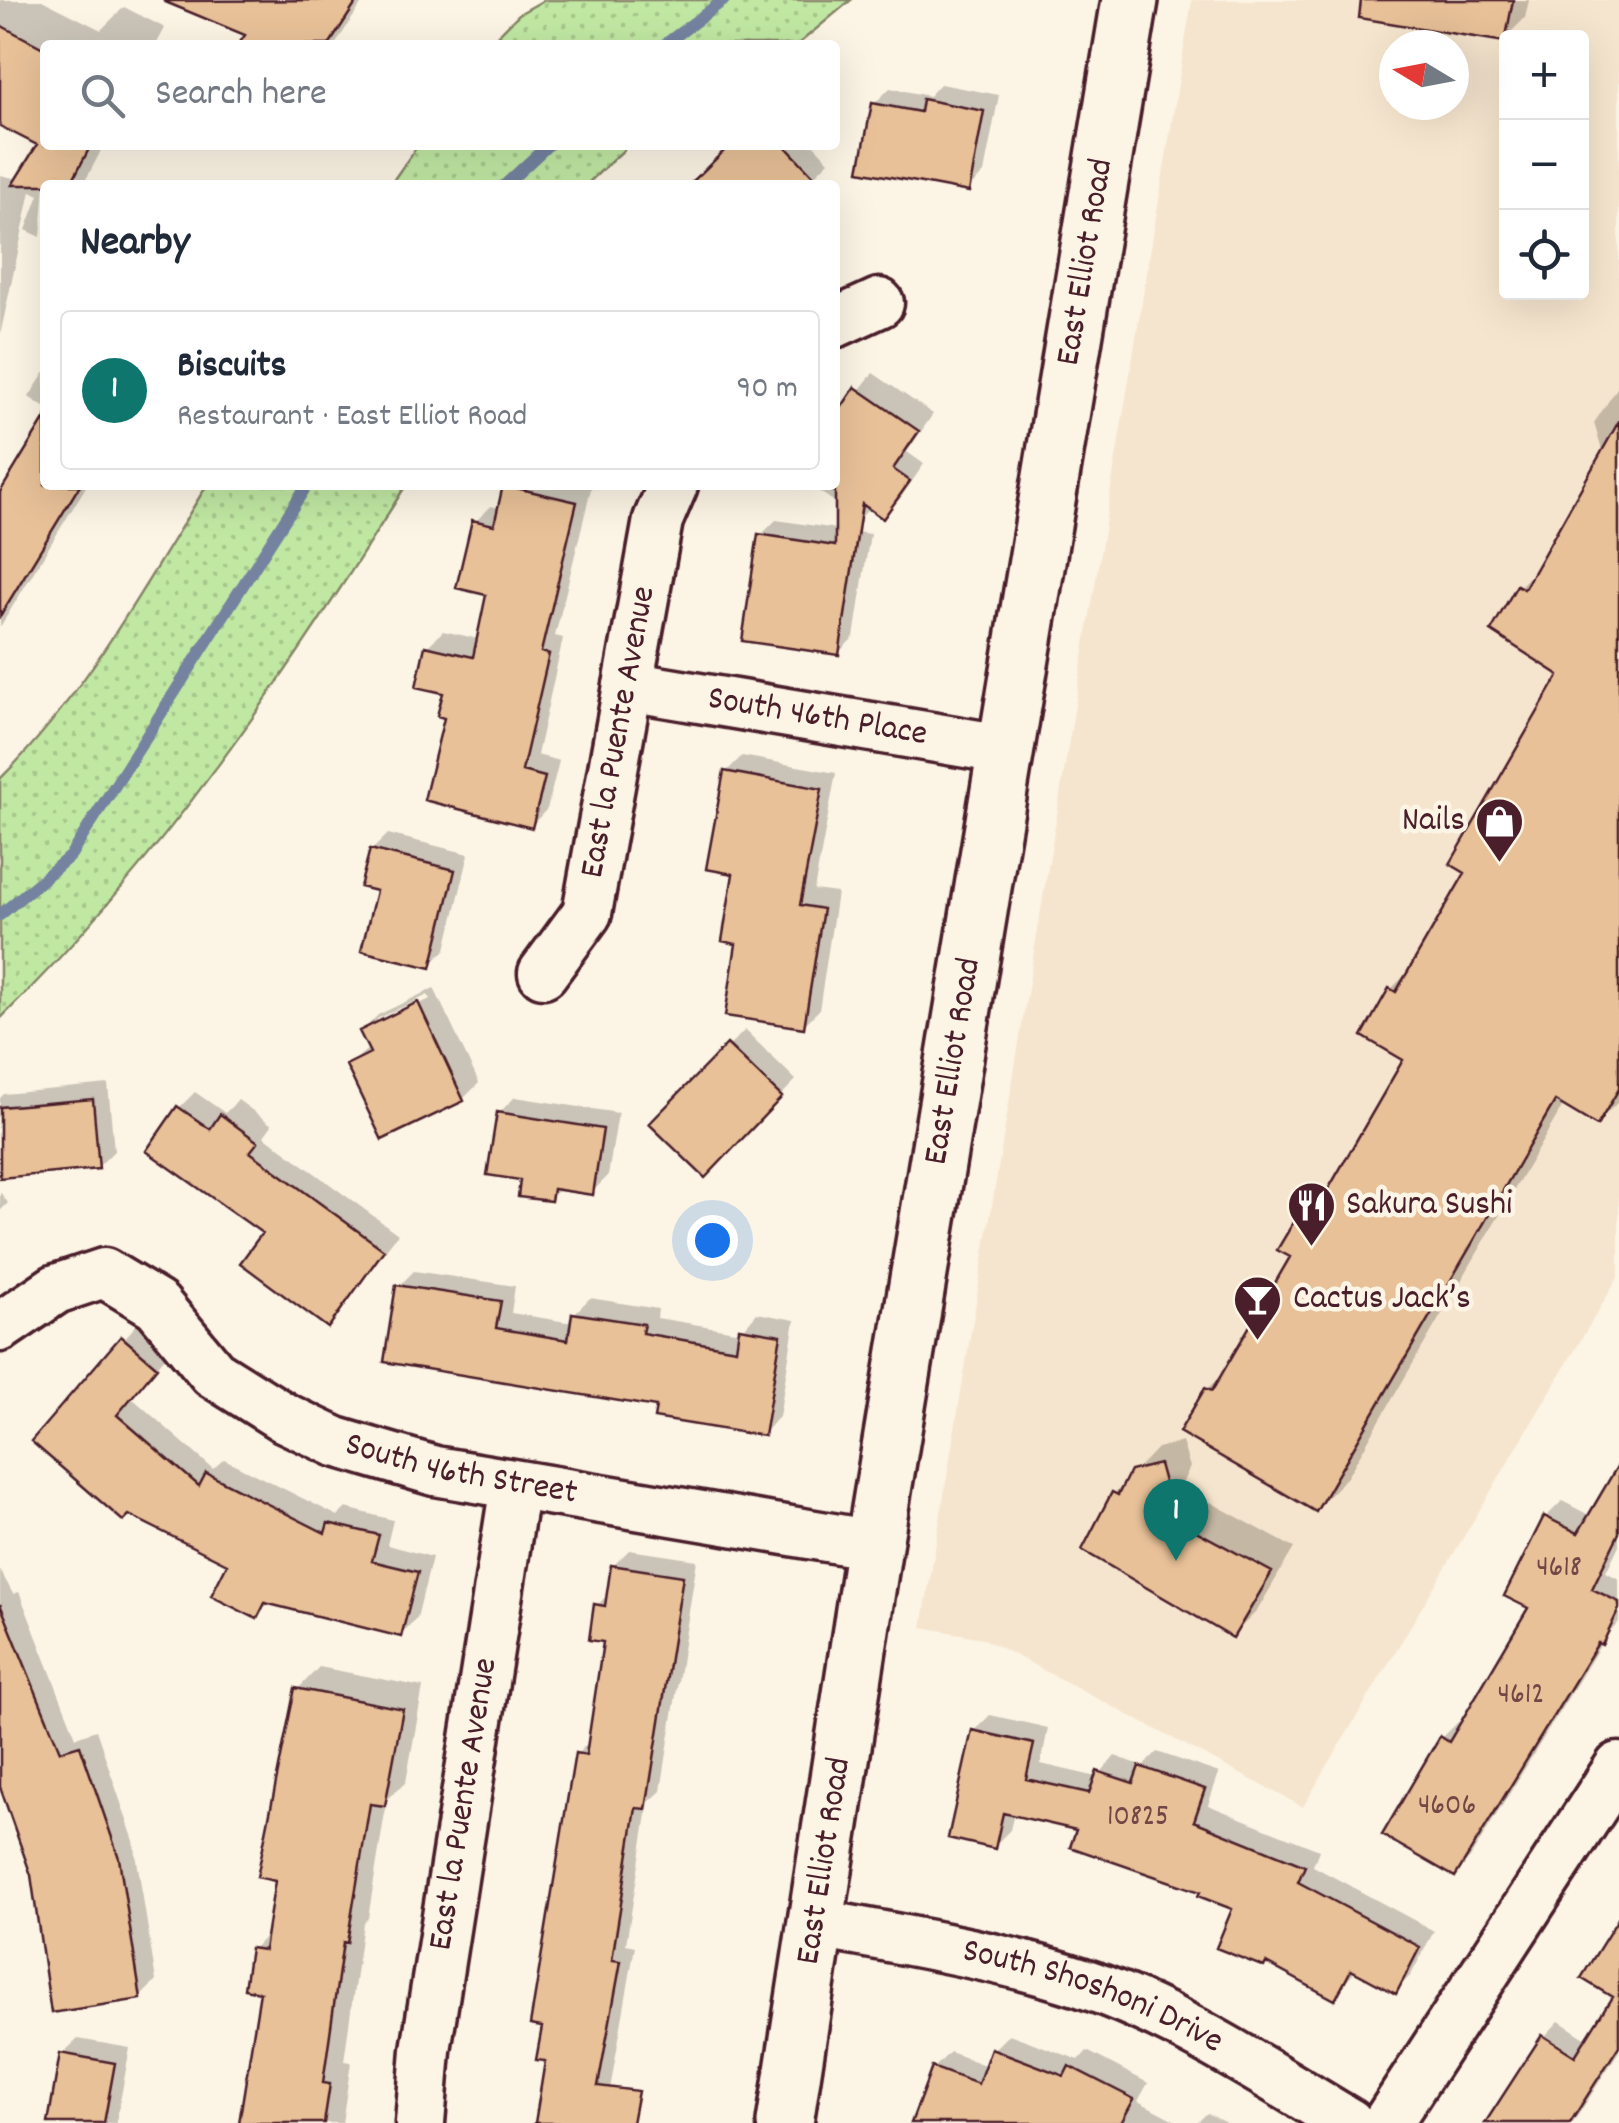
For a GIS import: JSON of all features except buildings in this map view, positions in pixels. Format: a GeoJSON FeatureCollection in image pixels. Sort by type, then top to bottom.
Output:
{"type":"FeatureCollection","features":[{"type":"Feature","properties":{"kind":"main road","name":"East Elliot Road"},"geometry":{"type":"LineString","coordinates":[[784,2123],[874,1544],[1130,0]]}},
{"type":"Feature","properties":{"kind":"street"},"geometry":{"type":"LineString","coordinates":[[840,321],[879,304]]}},
{"type":"Feature","properties":{"kind":"street","name":"East la Puente Avenue"},"geometry":{"type":"LineString","coordinates":[[543,972],[587,913],[658,520],[671,490]]}},
{"type":"Feature","properties":{"kind":"street","name":"South 46th Place"},"geometry":{"type":"LineString","coordinates":[[628,686],[1008,750]]}},
{"type":"Feature","properties":{"kind":"street","name":"South 46th Street"},"geometry":{"type":"LineString","coordinates":[[0,1328],[56,1289],[104,1272],[158,1304],[213,1373],[283,1417],[336,1442],[435,1471],[874,1544]]}},
{"type":"Feature","properties":{"kind":"street","name":"East la Puente Avenue"},"geometry":{"type":"LineString","coordinates":[[420,2123],[426,2050],[515,1485]]}},
{"type":"Feature","properties":{"kind":"street"},"geometry":{"type":"LineString","coordinates":[[1387,2123],[1619,1767]]}},
{"type":"Feature","properties":{"kind":"street","name":"South Shoshoni Drive"},"geometry":{"type":"LineString","coordinates":[[813,1924],[987,1955],[1084,1983],[1186,2027],[1349,2123]]}},
{"type":"Feature","properties":{"kind":"shaded area"},"geometry":{"type":"Polygon","coordinates":[[[1192,0],[1619,0],[1619,1276],[1303,1807],[982,1638],[922,1627],[1192,0]]]}},
{"type":"Feature","properties":{"kind":"green space"},"geometry":{"type":"Polygon","coordinates":[[[544,0],[851,0],[803,40],[493,40],[519,14],[544,0]]]}},
{"type":"Feature","properties":{"kind":"green space"},"geometry":{"type":"Polygon","coordinates":[[[414,150],[624,150],[591,180],[394,180],[414,150]]]}},
{"type":"Feature","properties":{"kind":"green space"},"geometry":{"type":"Polygon","coordinates":[[[204,490],[403,490],[268,696],[168,831],[59,959],[0,1019],[0,779],[59,712],[136,600],[204,490]]]}},
{"type":"Feature","properties":{"kind":"waterway"},"geometry":{"type":"LineString","coordinates":[[671,40],[724,0]]}},
{"type":"Feature","properties":{"kind":"waterway"},"geometry":{"type":"LineString","coordinates":[[510,180],[543,150]]}},
{"type":"Feature","properties":{"kind":"waterway"},"geometry":{"type":"LineString","coordinates":[[0,915],[70,856],[304,490]]}},
{"type":"Feature","properties":{"kind":"place","name":"Nails"},"geometry":{"type":"Point","coordinates":[1500,864]}},
{"type":"Feature","properties":{"kind":"place","name":"Sakura Sushi"},"geometry":{"type":"Point","coordinates":[1311,1248]}},
{"type":"Feature","properties":{"kind":"place","name":"Cactus Jack’s"},"geometry":{"type":"Point","coordinates":[1258,1342]}},
{"type":"Feature","properties":{"kind":"place","name":"Biscuits"},"geometry":{"type":"Point","coordinates":[1176,1561]}}]}
